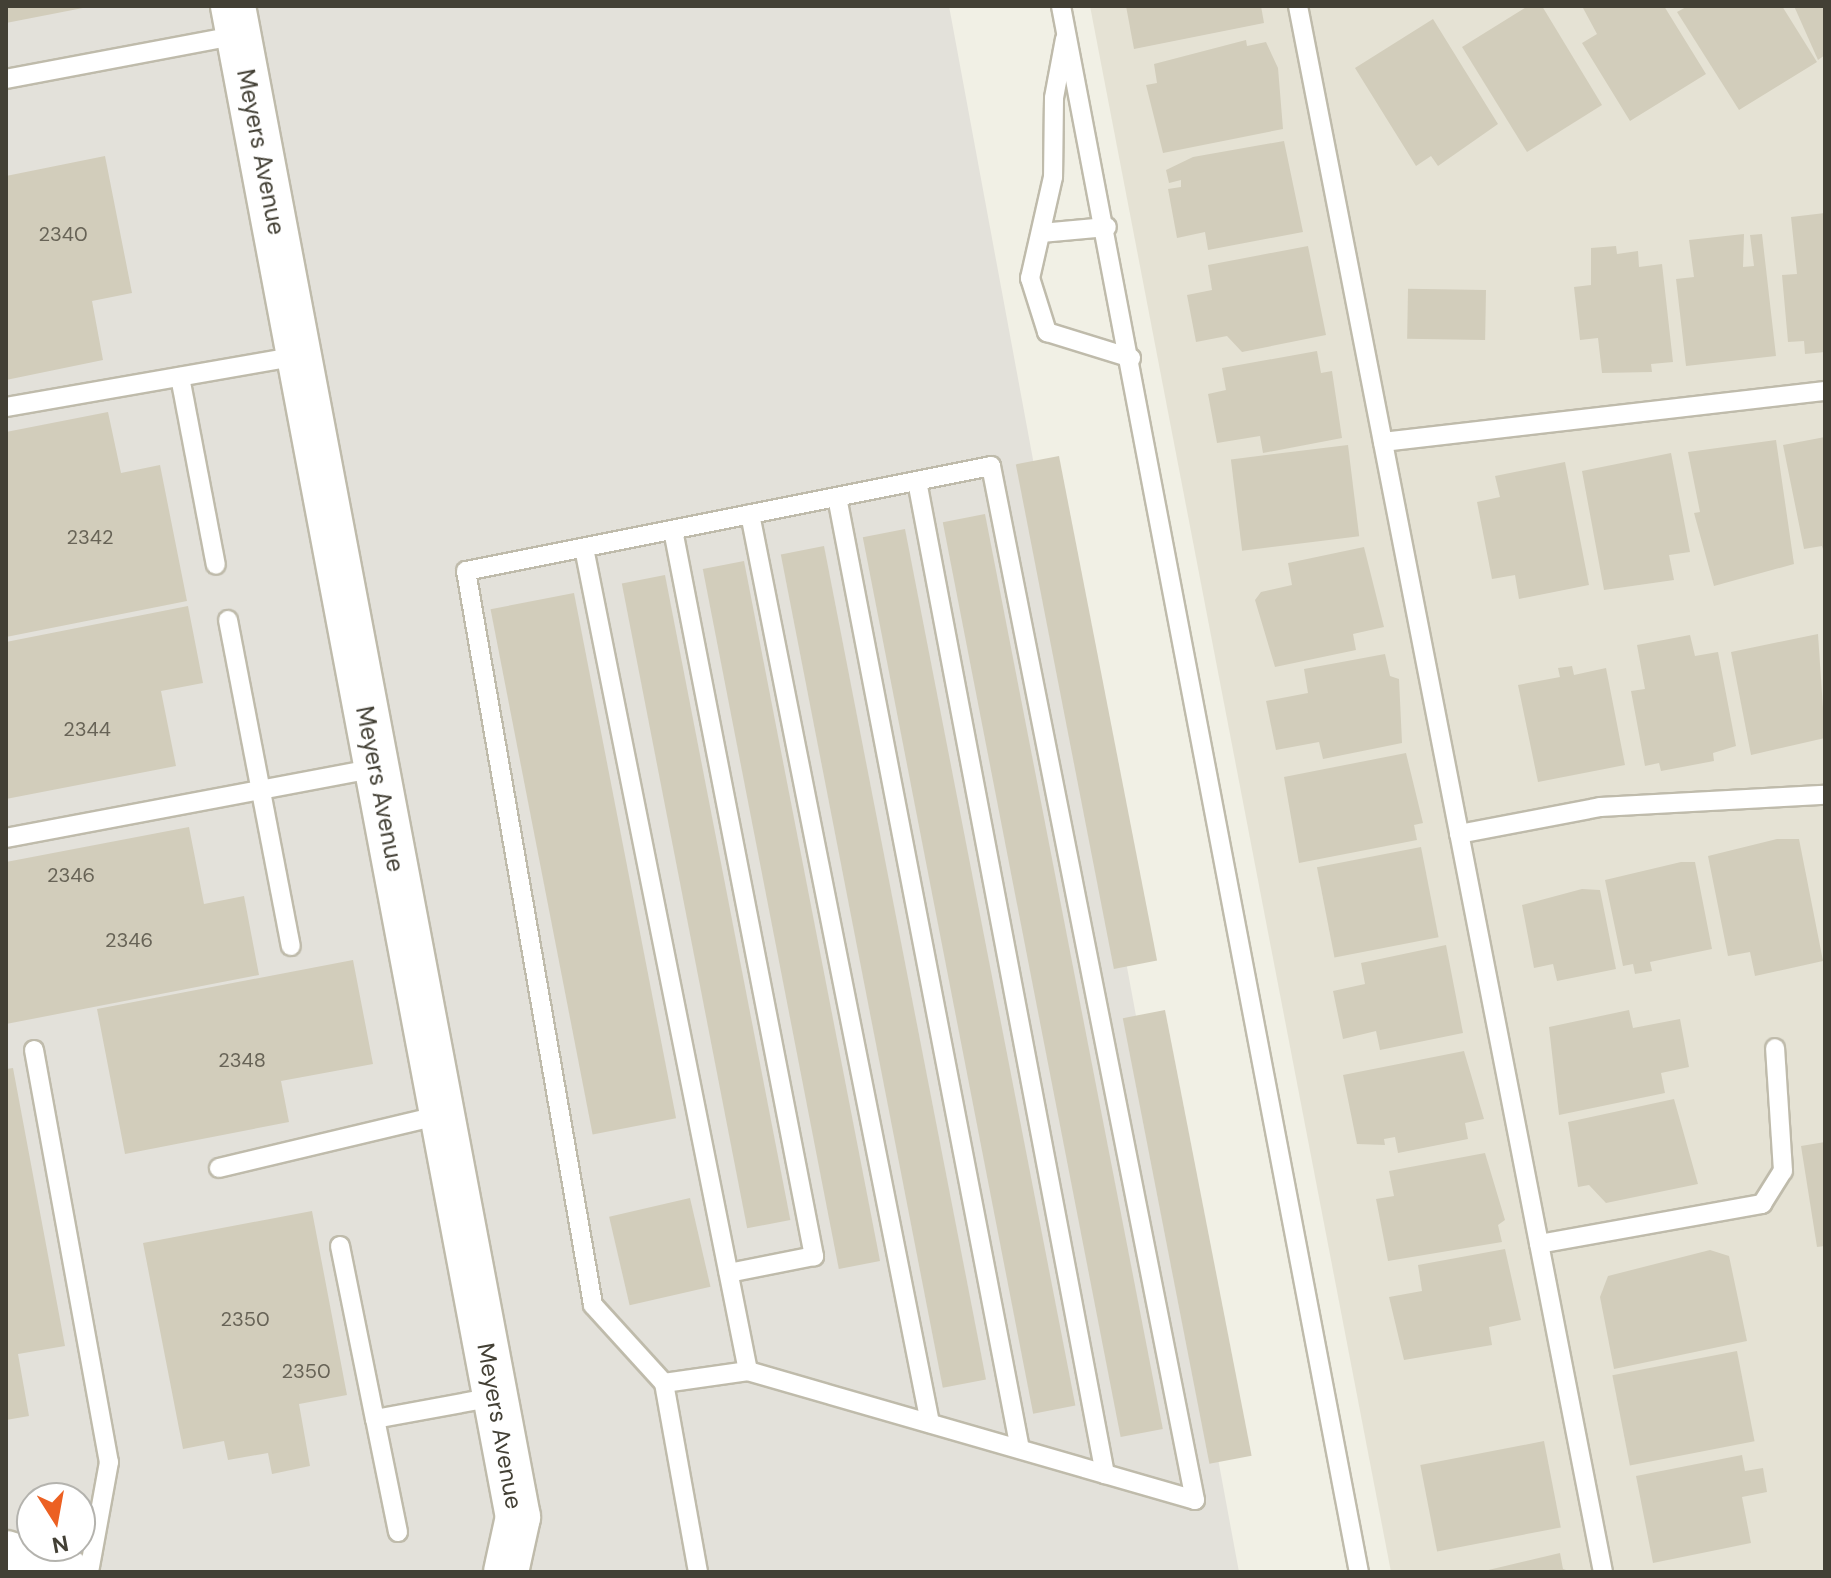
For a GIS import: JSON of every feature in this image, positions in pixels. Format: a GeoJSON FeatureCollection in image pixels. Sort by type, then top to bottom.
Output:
{"type":"FeatureCollection","features":[{"type":"Feature","properties":{"kind":"street","name":"Meyers Avenue"},"geometry":{"type":"LineString","coordinates":[[236,21],[518,1517],[506,1572]]}},
{"type":"Feature","properties":{"kind":"street"},"geometry":{"type":"LineString","coordinates":[[6,1553],[68,1572]]}},
{"type":"Feature","properties":{"kind":"lane"},"geometry":{"type":"LineString","coordinates":[[1061,6],[1107,227],[1359,1572]]}},
{"type":"Feature","properties":{"kind":"lane"},"geometry":{"type":"LineString","coordinates":[[1298,6],[1603,1572]]}},
{"type":"Feature","properties":{"kind":"lane"},"geometry":{"type":"LineString","coordinates":[[6,79],[236,21]]}},
{"type":"Feature","properties":{"kind":"lane"},"geometry":{"type":"LineString","coordinates":[[1067,32],[1041,233],[1030,278],[1047,332],[1131,358]]}},
{"type":"Feature","properties":{"kind":"lane"},"geometry":{"type":"LineString","coordinates":[[1041,233],[1107,227]]}},
{"type":"Feature","properties":{"kind":"lane"},"geometry":{"type":"LineString","coordinates":[[6,407],[299,356]]}},
{"type":"Feature","properties":{"kind":"lane"},"geometry":{"type":"LineString","coordinates":[[180,377],[216,565]]}},
{"type":"Feature","properties":{"kind":"lane"},"geometry":{"type":"LineString","coordinates":[[1383,442],[1825,391]]}},
{"type":"Feature","properties":{"kind":"lane"},"geometry":{"type":"LineString","coordinates":[[664,1383],[748,1371],[1195,1500],[991,466],[466,571],[593,1305],[664,1383],[698,1572]]}},
{"type":"Feature","properties":{"kind":"lane"},"geometry":{"type":"LineString","coordinates":[[917,481],[1105,1474]]}},
{"type":"Feature","properties":{"kind":"lane"},"geometry":{"type":"LineString","coordinates":[[837,497],[1020,1449]]}},
{"type":"Feature","properties":{"kind":"lane"},"geometry":{"type":"LineString","coordinates":[[750,514],[930,1423]]}},
{"type":"Feature","properties":{"kind":"lane"},"geometry":{"type":"LineString","coordinates":[[673,530],[814,1256],[729,1273]]}},
{"type":"Feature","properties":{"kind":"lane"},"geometry":{"type":"LineString","coordinates":[[584,548],[748,1371]]}},
{"type":"Feature","properties":{"kind":"lane"},"geometry":{"type":"LineString","coordinates":[[228,620],[257,790],[291,946]]}},
{"type":"Feature","properties":{"kind":"lane"},"geometry":{"type":"LineString","coordinates":[[6,838],[376,768]]}},
{"type":"Feature","properties":{"kind":"lane"},"geometry":{"type":"LineString","coordinates":[[1459,834],[1600,807],[1825,795]]}},
{"type":"Feature","properties":{"kind":"lane"},"geometry":{"type":"LineString","coordinates":[[1539,1244],[1762,1204],[1783,1171],[1775,1048]]}},
{"type":"Feature","properties":{"kind":"lane"},"geometry":{"type":"LineString","coordinates":[[34,1050],[109,1462],[89,1572]]}},
{"type":"Feature","properties":{"kind":"lane"},"geometry":{"type":"LineString","coordinates":[[219,1168],[442,1115]]}},
{"type":"Feature","properties":{"kind":"lane"},"geometry":{"type":"LineString","coordinates":[[340,1246],[398,1532]]}},
{"type":"Feature","properties":{"kind":"lane"},"geometry":{"type":"LineString","coordinates":[[375,1419],[495,1397]]}},
{"type":"Feature","properties":{"kind":"shaded area"},"geometry":{"type":"Polygon","coordinates":[[[6,6],[949,6],[1239,1572],[6,1572],[6,6]]]}},
{"type":"Feature","properties":{"kind":"shaded area"},"geometry":{"type":"Polygon","coordinates":[[[1090,6],[1825,6],[1825,1572],[1391,1572],[1090,6]]]}},
{"type":"Feature","properties":{"kind":"building"},"geometry":{"type":"Polygon","coordinates":[[[6,6],[88,6],[88,7],[6,23],[6,6]]]}},
{"type":"Feature","properties":{"kind":"building"},"geometry":{"type":"Polygon","coordinates":[[[1126,6],[1261,6],[1264,23],[1134,49],[1126,6]]]}},
{"type":"Feature","properties":{"kind":"building"},"geometry":{"type":"Polygon","coordinates":[[[1528,6],[1542,6],[1602,105],[1527,152],[1462,47],[1528,6]]]}},
{"type":"Feature","properties":{"kind":"building"},"geometry":{"type":"Polygon","coordinates":[[[1664,6],[1706,74],[1630,121],[1582,43],[1597,34],[1583,8],[1664,6]]]}},
{"type":"Feature","properties":{"kind":"building"},"geometry":{"type":"Polygon","coordinates":[[[1688,6],[1782,6],[1817,62],[1739,110],[1677,12],[1688,6]]]}},
{"type":"Feature","properties":{"kind":"building"},"geometry":{"type":"Polygon","coordinates":[[[1794,6],[1825,6],[1825,55],[1818,60],[1794,6]]]}},
{"type":"Feature","properties":{"kind":"building"},"geometry":{"type":"Polygon","coordinates":[[[1433,19],[1498,124],[1438,166],[1431,156],[1416,166],[1355,68],[1433,19]]]}},
{"type":"Feature","properties":{"kind":"building"},"geometry":{"type":"Polygon","coordinates":[[[1246,40],[1247,46],[1266,42],[1278,68],[1283,129],[1163,153],[1146,85],[1157,83],[1154,64],[1246,40]]]}},
{"type":"Feature","properties":{"kind":"building"},"geometry":{"type":"Polygon","coordinates":[[[1284,141],[1303,232],[1208,250],[1205,232],[1177,238],[1168,189],[1181,187],[1181,180],[1169,183],[1166,170],[1193,157],[1284,141]]]}},
{"type":"Feature","properties":{"kind":"building"},"geometry":{"type":"Polygon","coordinates":[[[105,156],[132,293],[92,301],[103,360],[6,380],[6,176],[105,156]]]}},
{"type":"Feature","properties":{"kind":"building"},"geometry":{"type":"Polygon","coordinates":[[[1825,213],[1825,352],[1805,354],[1804,341],[1788,342],[1782,275],[1797,274],[1791,217],[1825,213]]]}},
{"type":"Feature","properties":{"kind":"building"},"geometry":{"type":"Polygon","coordinates":[[[1744,234],[1743,267],[1754,266],[1750,235],[1762,234],[1776,356],[1686,366],[1676,279],[1694,277],[1689,240],[1744,234]]]}},
{"type":"Feature","properties":{"kind":"building"},"geometry":{"type":"Polygon","coordinates":[[[1308,246],[1326,335],[1242,352],[1227,336],[1196,342],[1187,295],[1212,290],[1208,265],[1308,246]]]}},
{"type":"Feature","properties":{"kind":"building"},"geometry":{"type":"Polygon","coordinates":[[[1616,246],[1617,254],[1638,251],[1639,267],[1662,264],[1673,362],[1651,364],[1652,372],[1602,373],[1598,338],[1580,340],[1574,287],[1591,285],[1591,248],[1616,246]]]}},
{"type":"Feature","properties":{"kind":"building"},"geometry":{"type":"Polygon","coordinates":[[[1408,289],[1486,290],[1485,340],[1407,339],[1408,289]]]}},
{"type":"Feature","properties":{"kind":"building"},"geometry":{"type":"Polygon","coordinates":[[[1317,351],[1321,373],[1332,371],[1342,438],[1263,453],[1260,436],[1217,443],[1208,394],[1226,390],[1222,368],[1317,351]]]}},
{"type":"Feature","properties":{"kind":"building"},"geometry":{"type":"Polygon","coordinates":[[[108,412],[121,473],[160,465],[187,601],[6,637],[6,432],[108,412]]]}},
{"type":"Feature","properties":{"kind":"building"},"geometry":{"type":"Polygon","coordinates":[[[1825,437],[1824,552],[1822,546],[1804,549],[1783,445],[1825,437]]]}},
{"type":"Feature","properties":{"kind":"building"},"geometry":{"type":"Polygon","coordinates":[[[1776,440],[1794,564],[1714,586],[1694,513],[1700,512],[1688,452],[1776,440]]]}},
{"type":"Feature","properties":{"kind":"building"},"geometry":{"type":"Polygon","coordinates":[[[1348,445],[1359,536],[1242,551],[1231,459],[1348,445]]]}},
{"type":"Feature","properties":{"kind":"building"},"geometry":{"type":"Polygon","coordinates":[[[1671,453],[1690,552],[1669,555],[1674,580],[1604,590],[1582,471],[1671,453]]]}},
{"type":"Feature","properties":{"kind":"building"},"geometry":{"type":"Polygon","coordinates":[[[1059,456],[1157,961],[1114,969],[1016,464],[1059,456]]]}},
{"type":"Feature","properties":{"kind":"building"},"geometry":{"type":"Polygon","coordinates":[[[1565,462],[1589,585],[1519,599],[1515,575],[1492,579],[1477,502],[1500,497],[1495,476],[1565,462]]]}},
{"type":"Feature","properties":{"kind":"building"},"geometry":{"type":"Polygon","coordinates":[[[985,514],[1163,1429],[1121,1437],[943,522],[985,514]]]}},
{"type":"Feature","properties":{"kind":"building"},"geometry":{"type":"Polygon","coordinates":[[[905,529],[1075,1406],[1033,1414],[863,537],[905,529]]]}},
{"type":"Feature","properties":{"kind":"building"},"geometry":{"type":"Polygon","coordinates":[[[824,546],[986,1379],[943,1388],[781,554],[824,546]]]}},
{"type":"Feature","properties":{"kind":"building"},"geometry":{"type":"Polygon","coordinates":[[[1364,547],[1384,627],[1353,634],[1356,650],[1275,667],[1255,600],[1261,592],[1292,585],[1288,563],[1364,547]]]}},
{"type":"Feature","properties":{"kind":"building"},"geometry":{"type":"Polygon","coordinates":[[[744,561],[880,1261],[839,1269],[703,569],[744,561]]]}},
{"type":"Feature","properties":{"kind":"building"},"geometry":{"type":"Polygon","coordinates":[[[665,575],[790,1220],[747,1228],[622,583],[665,575]]]}},
{"type":"Feature","properties":{"kind":"building"},"geometry":{"type":"Polygon","coordinates":[[[574,593],[676,1118],[593,1134],[491,609],[574,593]]]}},
{"type":"Feature","properties":{"kind":"building"},"geometry":{"type":"Polygon","coordinates":[[[188,606],[203,683],[161,691],[176,766],[6,799],[6,642],[188,606]]]}},
{"type":"Feature","properties":{"kind":"building"},"geometry":{"type":"Polygon","coordinates":[[[1818,634],[1825,738],[1751,755],[1731,652],[1818,634]]]}},
{"type":"Feature","properties":{"kind":"building"},"geometry":{"type":"Polygon","coordinates":[[[1690,635],[1695,656],[1718,652],[1736,746],[1713,753],[1714,761],[1661,771],[1659,763],[1645,766],[1631,691],[1645,689],[1637,645],[1690,635]]]}},
{"type":"Feature","properties":{"kind":"building"},"geometry":{"type":"Polygon","coordinates":[[[1385,654],[1390,676],[1399,679],[1402,743],[1323,759],[1319,742],[1276,750],[1266,701],[1308,693],[1304,669],[1385,654]]]}},
{"type":"Feature","properties":{"kind":"building"},"geometry":{"type":"Polygon","coordinates":[[[1572,666],[1574,675],[1606,668],[1625,765],[1538,782],[1518,685],[1560,677],[1558,668],[1572,666]]]}},
{"type":"Feature","properties":{"kind":"building"},"geometry":{"type":"Polygon","coordinates":[[[1406,753],[1423,823],[1414,825],[1417,840],[1299,863],[1284,777],[1406,753]]]}},
{"type":"Feature","properties":{"kind":"building"},"geometry":{"type":"Polygon","coordinates":[[[189,827],[204,904],[244,896],[259,975],[6,1024],[6,862],[189,827]]]}},
{"type":"Feature","properties":{"kind":"building"},"geometry":{"type":"Polygon","coordinates":[[[1777,839],[1799,839],[1823,961],[1755,976],[1750,952],[1728,956],[1708,856],[1777,839]]]}},
{"type":"Feature","properties":{"kind":"building"},"geometry":{"type":"Polygon","coordinates":[[[1421,847],[1439,937],[1335,958],[1317,867],[1421,847]]]}},
{"type":"Feature","properties":{"kind":"building"},"geometry":{"type":"Polygon","coordinates":[[[1681,862],[1695,862],[1712,949],[1650,962],[1652,971],[1635,974],[1633,964],[1623,966],[1605,880],[1681,862]]]}},
{"type":"Feature","properties":{"kind":"building"},"geometry":{"type":"Polygon","coordinates":[[[1582,889],[1600,890],[1616,969],[1557,981],[1553,964],[1534,968],[1522,905],[1582,889]]]}},
{"type":"Feature","properties":{"kind":"building"},"geometry":{"type":"Polygon","coordinates":[[[1446,945],[1463,1033],[1380,1050],[1376,1031],[1343,1039],[1333,991],[1365,984],[1361,963],[1446,945]]]}},
{"type":"Feature","properties":{"kind":"building"},"geometry":{"type":"Polygon","coordinates":[[[353,960],[373,1064],[281,1081],[289,1122],[125,1154],[97,1009],[353,960]]]}},
{"type":"Feature","properties":{"kind":"building"},"geometry":{"type":"Polygon","coordinates":[[[1165,1010],[1252,1456],[1209,1464],[1123,1018],[1165,1010]]]}},
{"type":"Feature","properties":{"kind":"building"},"geometry":{"type":"Polygon","coordinates":[[[1629,1010],[1633,1028],[1680,1019],[1689,1067],[1661,1073],[1665,1093],[1559,1115],[1549,1027],[1629,1010]]]}},
{"type":"Feature","properties":{"kind":"building"},"geometry":{"type":"Polygon","coordinates":[[[1464,1051],[1484,1119],[1465,1123],[1468,1139],[1398,1153],[1395,1137],[1384,1139],[1385,1145],[1357,1144],[1343,1075],[1464,1051]]]}},
{"type":"Feature","properties":{"kind":"building"},"geometry":{"type":"Polygon","coordinates":[[[13,1068],[65,1346],[18,1354],[29,1416],[6,1420],[6,1069],[13,1068]]]}},
{"type":"Feature","properties":{"kind":"building"},"geometry":{"type":"Polygon","coordinates":[[[1674,1099],[1698,1184],[1606,1203],[1589,1185],[1578,1187],[1568,1122],[1674,1099]]]}},
{"type":"Feature","properties":{"kind":"building"},"geometry":{"type":"Polygon","coordinates":[[[1825,1142],[1825,1246],[1817,1247],[1801,1146],[1825,1142]]]}},
{"type":"Feature","properties":{"kind":"building"},"geometry":{"type":"Polygon","coordinates":[[[1485,1153],[1505,1220],[1498,1225],[1502,1242],[1388,1261],[1376,1199],[1394,1196],[1389,1171],[1485,1153]]]}},
{"type":"Feature","properties":{"kind":"building"},"geometry":{"type":"Polygon","coordinates":[[[690,1198],[710,1287],[630,1305],[609,1217],[690,1198]]]}},
{"type":"Feature","properties":{"kind":"building"},"geometry":{"type":"Polygon","coordinates":[[[312,1211],[347,1395],[299,1404],[310,1466],[272,1474],[268,1453],[228,1460],[224,1441],[183,1449],[143,1243],[312,1211]]]}},
{"type":"Feature","properties":{"kind":"building"},"geometry":{"type":"Polygon","coordinates":[[[1505,1249],[1521,1320],[1489,1327],[1492,1345],[1404,1360],[1389,1297],[1422,1291],[1418,1265],[1505,1249]]]}},
{"type":"Feature","properties":{"kind":"building"},"geometry":{"type":"Polygon","coordinates":[[[1710,1250],[1729,1256],[1747,1341],[1614,1369],[1600,1297],[1608,1276],[1710,1250]]]}},
{"type":"Feature","properties":{"kind":"building"},"geometry":{"type":"Polygon","coordinates":[[[1737,1351],[1755,1441],[1630,1466],[1612,1375],[1737,1351]]]}},
{"type":"Feature","properties":{"kind":"building"},"geometry":{"type":"Polygon","coordinates":[[[1544,1441],[1561,1527],[1437,1551],[1420,1465],[1544,1441]]]}},
{"type":"Feature","properties":{"kind":"building"},"geometry":{"type":"Polygon","coordinates":[[[1742,1455],[1745,1471],[1763,1468],[1767,1492],[1742,1497],[1751,1543],[1653,1563],[1636,1476],[1742,1455]]]}},
{"type":"Feature","properties":{"kind":"building"},"geometry":{"type":"Polygon","coordinates":[[[1560,1553],[1563,1569],[1572,1572],[1480,1572],[1560,1553]]]}}]}
